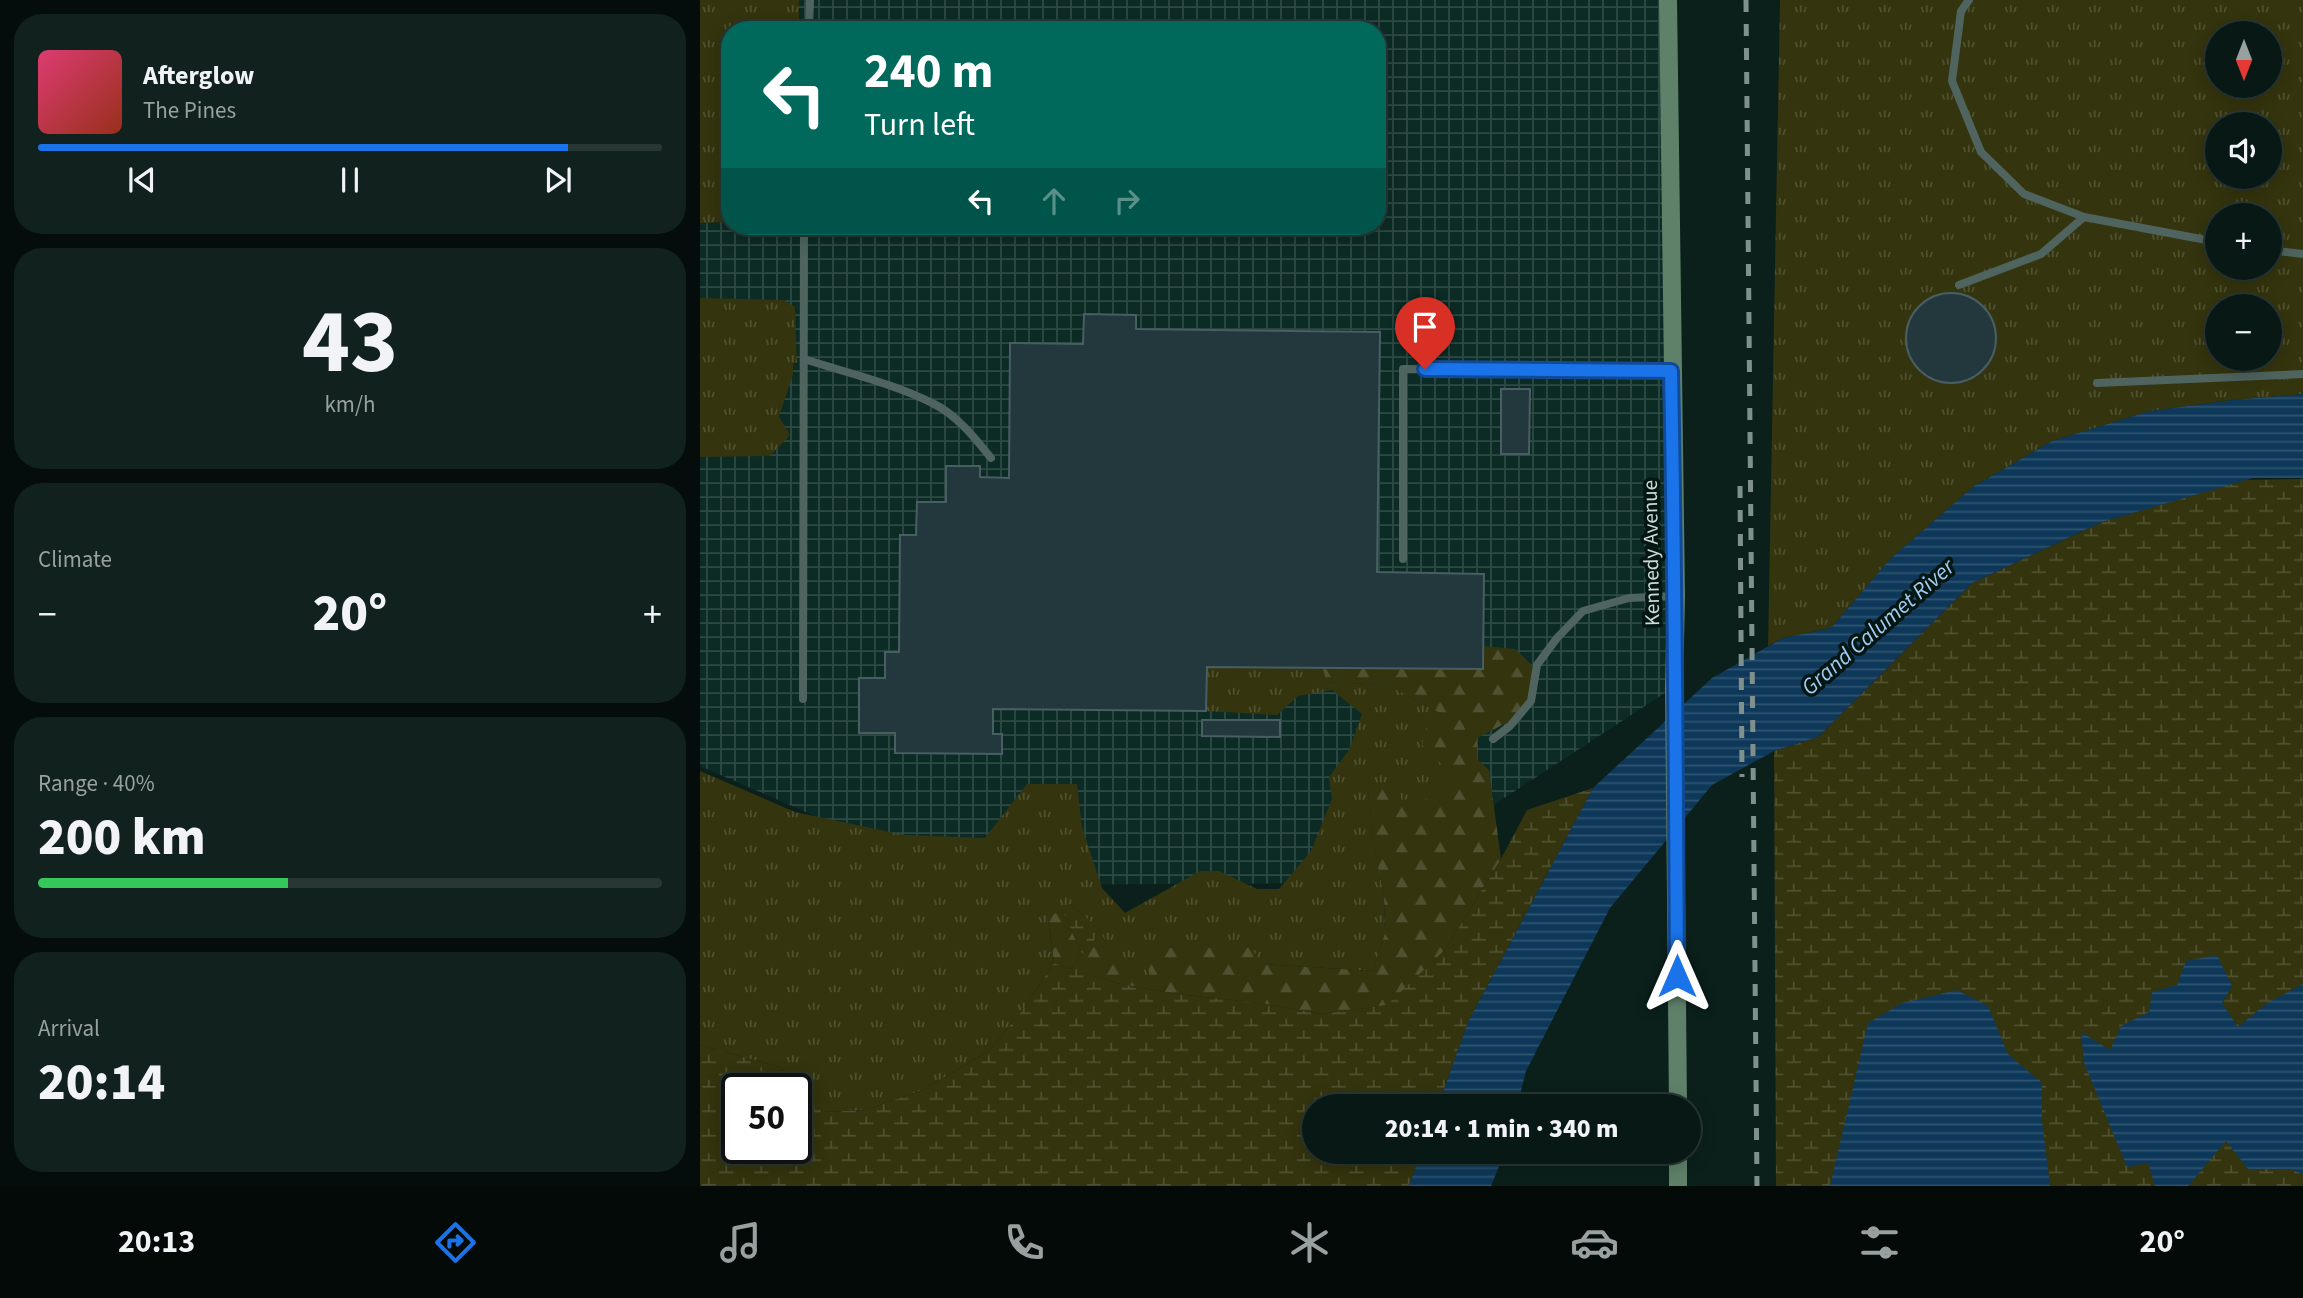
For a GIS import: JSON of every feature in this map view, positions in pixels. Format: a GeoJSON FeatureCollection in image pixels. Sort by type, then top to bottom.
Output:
{"type":"FeatureCollection","features":[{"type":"Feature","properties":{"kind":"main road","name":"Kennedy Avenue"},"geometry":{"type":"LineString","coordinates":[[1668,0],[1676,596],[1674,687],[1678,1094]]}},
{"type":"Feature","properties":{"kind":"main road"},"geometry":{"type":"LineString","coordinates":[[1678,1164],[1678,1186]]}},
{"type":"Feature","properties":{"kind":"lane"},"geometry":{"type":"LineString","coordinates":[[809,21],[810,0]]}},
{"type":"Feature","properties":{"kind":"lane"},"geometry":{"type":"LineString","coordinates":[[1969,0],[1961,11],[1952,82],[1982,152],[2024,194],[2084,217],[2205,240]]}},
{"type":"Feature","properties":{"kind":"lane"},"geometry":{"type":"LineString","coordinates":[[1959,285],[2041,254],[2084,217]]}},
{"type":"Feature","properties":{"kind":"lane"},"geometry":{"type":"LineString","coordinates":[[803,699],[804,235]]}},
{"type":"Feature","properties":{"kind":"lane"},"geometry":{"type":"LineString","coordinates":[[2282,251],[2303,254]]}},
{"type":"Feature","properties":{"kind":"lane"},"geometry":{"type":"LineString","coordinates":[[804,359],[934,403],[958,422],[991,458]]}},
{"type":"Feature","properties":{"kind":"lane"},"geometry":{"type":"LineString","coordinates":[[1403,559],[1403,369],[1671,371]]}},
{"type":"Feature","properties":{"kind":"lane"},"geometry":{"type":"LineString","coordinates":[[2097,383],[2303,374]]}},
{"type":"Feature","properties":{"kind":"lane"},"geometry":{"type":"LineString","coordinates":[[1493,739],[1510,726],[1531,701],[1537,665],[1557,638],[1583,611],[1629,598],[1676,596]]}},
{"type":"Feature","properties":{"kind":"shaded area"},"geometry":{"type":"Polygon","coordinates":[[[779,0],[1668,0],[1674,687],[1374,883],[974,885],[700,766],[700,219],[721,219],[721,235],[1386,235],[1386,21],[779,21],[779,0]]]}},
{"type":"Feature","properties":{"kind":"green space"},"geometry":{"type":"Polygon","coordinates":[[[700,0],[799,0],[799,21],[721,21],[721,222],[700,223],[700,0]]]}},
{"type":"Feature","properties":{"kind":"green space"},"geometry":{"type":"Polygon","coordinates":[[[1780,0],[2303,0],[2303,394],[2150,411],[2052,441],[1974,486],[1890,559],[1831,628],[1783,638],[1768,646],[1780,0]]]}},
{"type":"Feature","properties":{"kind":"green space"},"geometry":{"type":"Polygon","coordinates":[[[700,298],[784,300],[795,307],[797,363],[793,363],[793,374],[779,417],[790,435],[770,456],[700,457],[700,298]]]}},
{"type":"Feature","properties":{"kind":"green space"},"geometry":{"type":"Polygon","coordinates":[[[2303,479],[2303,1186],[1776,1186],[1774,751],[1818,737],[1972,583],[2102,522],[2243,480],[2303,479]]]}},
{"type":"Feature","properties":{"kind":"green space"},"geometry":{"type":"Polygon","coordinates":[[[1483,646],[1515,649],[1536,669],[1532,695],[1510,721],[1477,738],[1477,759],[1489,770],[1501,859],[1445,950],[1388,1005],[1321,1014],[1261,1003],[1176,994],[1116,983],[1080,972],[1099,929],[1120,969],[1152,980],[1146,948],[1251,948],[1263,964],[1373,971],[1385,933],[1384,895],[1373,841],[1368,790],[1395,781],[1406,813],[1456,779],[1422,745],[1427,724],[1442,714],[1388,685],[1326,682],[1323,668],[1482,669],[1483,646]]]}},
{"type":"Feature","properties":{"kind":"green space"},"geometry":{"type":"Polygon","coordinates":[[[1207,667],[1323,668],[1326,682],[1388,685],[1442,714],[1457,779],[1406,813],[1368,790],[1373,841],[1384,895],[1385,933],[1373,971],[1262,964],[1147,949],[1153,981],[1120,970],[1099,929],[1070,904],[1048,919],[1054,963],[1023,1009],[990,1050],[923,1090],[865,1110],[823,1112],[812,1105],[812,1073],[784,1073],[783,1068],[700,1045],[700,771],[795,812],[904,835],[985,838],[1027,784],[1077,784],[1082,827],[1102,888],[1125,913],[1200,871],[1219,871],[1257,889],[1279,889],[1311,851],[1332,799],[1329,777],[1349,750],[1362,714],[1332,690],[1298,696],[1277,715],[1206,711],[1207,667]]]}},
{"type":"Feature","properties":{"kind":"green space"},"geometry":{"type":"Polygon","coordinates":[[[1593,788],[1468,1022],[1442,1094],[1302,1094],[1302,1164],[1417,1164],[1409,1186],[700,1186],[700,1045],[783,1068],[784,1073],[721,1073],[721,1164],[812,1164],[812,1105],[823,1112],[865,1110],[923,1090],[990,1050],[1023,1009],[1054,963],[1071,969],[1082,954],[1062,909],[1070,904],[1099,929],[1081,972],[1116,983],[1176,994],[1261,1003],[1321,1014],[1387,1005],[1445,950],[1501,859],[1527,810],[1593,788]]]}},
{"type":"Feature","properties":{"kind":"green space"},"geometry":{"type":"Polygon","coordinates":[[[1062,909],[1082,954],[1071,969],[1054,963],[1048,918],[1062,909]]]}},
{"type":"Feature","properties":{"kind":"water","name":"Grand Calumet River"},"geometry":{"type":"Polygon","coordinates":[[[2303,394],[2303,478],[2253,478],[2102,522],[1972,583],[1818,737],[1774,751],[1712,785],[1610,908],[1526,1071],[1520,1094],[1442,1094],[1468,1022],[1593,788],[1712,678],[1783,638],[1831,628],[1890,559],[1974,486],[2052,441],[2150,411],[2303,394]]]}},
{"type":"Feature","properties":{"kind":"water"},"geometry":{"type":"Polygon","coordinates":[[[2217,955],[2232,986],[2222,1003],[2238,1027],[2267,1003],[2303,984],[2303,1174],[2290,1169],[2248,1169],[2226,1141],[2188,1186],[2155,1186],[2148,1163],[2127,1167],[2084,1063],[2081,1032],[2110,1050],[2121,1026],[2149,1012],[2152,992],[2177,985],[2186,961],[2217,955]]]}},
{"type":"Feature","properties":{"kind":"water"},"geometry":{"type":"Polygon","coordinates":[[[1957,990],[1988,1006],[2008,1054],[2042,1083],[2042,1121],[2050,1186],[1830,1186],[1868,1023],[1902,1003],[1957,990]]]}},
{"type":"Feature","properties":{"kind":"water"},"geometry":{"type":"Polygon","coordinates":[[[1417,1164],[1500,1164],[1491,1186],[1409,1186],[1417,1164]]]}},
{"type":"Feature","properties":{"kind":"building"},"geometry":{"type":"Polygon","coordinates":[[[1942,293],[1960,293],[1976,300],[1989,313],[1996,329],[1996,347],[1989,363],[1976,376],[1960,383],[1942,383],[1926,376],[1913,363],[1906,347],[1906,329],[1913,313],[1926,300],[1942,293]]]}},
{"type":"Feature","properties":{"kind":"building"},"geometry":{"type":"Polygon","coordinates":[[[1084,314],[1136,315],[1136,329],[1380,332],[1377,572],[1484,574],[1483,669],[1207,667],[1206,711],[993,709],[993,734],[1002,734],[1002,754],[895,753],[895,733],[859,733],[859,678],[885,678],[885,652],[899,652],[900,535],[916,535],[917,502],[946,502],[946,466],[980,466],[980,477],[1009,478],[1010,343],[1083,344],[1084,314]]]}},
{"type":"Feature","properties":{"kind":"building"},"geometry":{"type":"Polygon","coordinates":[[[1501,389],[1530,389],[1529,454],[1501,454],[1501,389]]]}},
{"type":"Feature","properties":{"kind":"building"},"geometry":{"type":"Polygon","coordinates":[[[1202,720],[1280,720],[1280,737],[1202,736],[1202,720]]]}},
{"type":"Feature","properties":{"kind":"railway"},"geometry":{"type":"LineString","coordinates":[[1746,0],[1757,1186]]}},
{"type":"Feature","properties":{"kind":"railway"},"geometry":{"type":"LineString","coordinates":[[1740,486],[1742,777]]}},
{"type":"Feature","properties":{"kind":"route"},"geometry":{"type":"LineString","coordinates":[[1425,369],[1671,371],[1676,596],[1674,687],[1677,976]]}}]}
